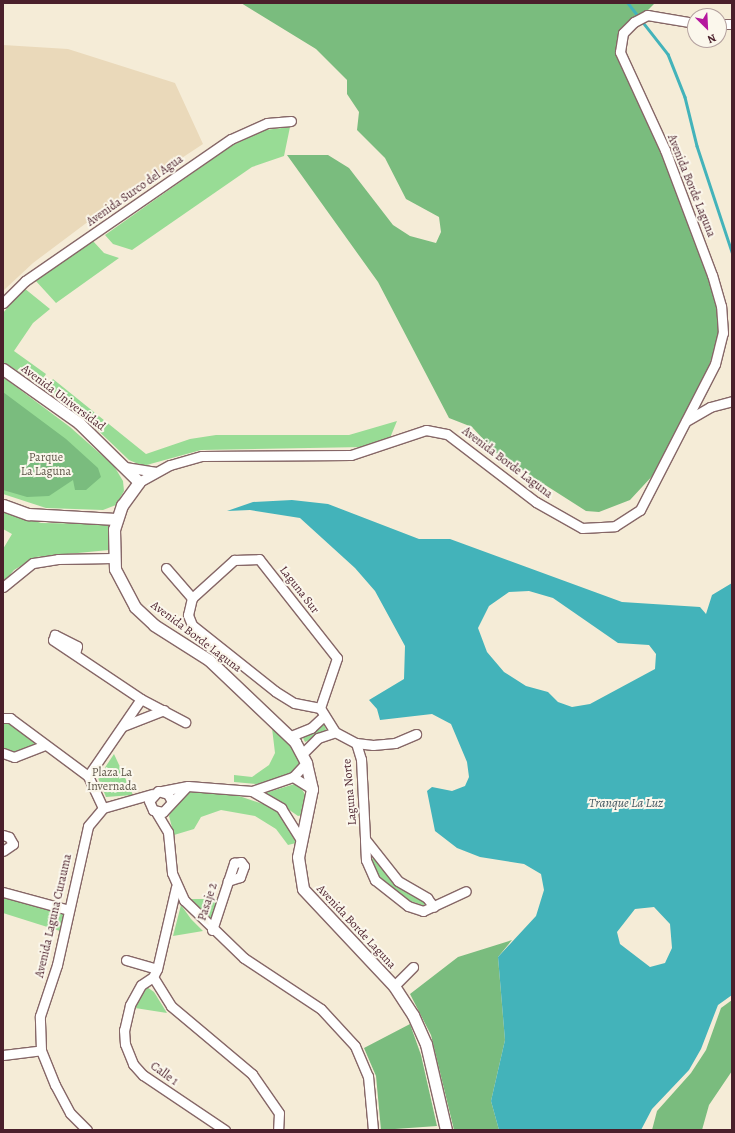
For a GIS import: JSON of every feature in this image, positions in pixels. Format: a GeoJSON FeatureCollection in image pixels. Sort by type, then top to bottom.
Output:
{"type":"FeatureCollection","features":[{"type":"Feature","properties":{"kind":"street","name":"Avenida Borde Laguna"},"geometry":{"type":"LineString","coordinates":[[446,1130],[422,1035],[394,986],[306,895],[297,865],[301,840],[307,820],[312,788],[304,759],[291,736],[209,660],[141,613],[123,589],[113,558],[116,519],[127,497],[139,482],[158,471],[202,456],[351,455],[426,430],[447,434],[491,470],[563,520],[597,529],[627,520],[647,500],[683,423],[720,351],[721,306],[665,150],[620,52],[623,33],[634,22],[647,15],[687,22]]}},
{"type":"Feature","properties":{"kind":"street","name":"Avenida Surco del Agua"},"geometry":{"type":"LineString","coordinates":[[3,303],[25,281],[231,138],[267,123],[291,121]]}},
{"type":"Feature","properties":{"kind":"street","name":"Avenida Universidad"},"geometry":{"type":"LineString","coordinates":[[3,369],[79,423],[139,482]]}},
{"type":"Feature","properties":{"kind":"street"},"geometry":{"type":"LineString","coordinates":[[683,423],[710,407],[732,401]]}},
{"type":"Feature","properties":{"kind":"street"},"geometry":{"type":"LineString","coordinates":[[125,467],[138,472],[158,471]]}},
{"type":"Feature","properties":{"kind":"street"},"geometry":{"type":"LineString","coordinates":[[125,467],[129,484],[127,497]]}},
{"type":"Feature","properties":{"kind":"street"},"geometry":{"type":"LineString","coordinates":[[3,505],[28,514],[116,519]]}},
{"type":"Feature","properties":{"kind":"street"},"geometry":{"type":"LineString","coordinates":[[3,587],[33,563],[58,558],[113,558]]}},
{"type":"Feature","properties":{"kind":"street","name":"Laguna Sur"},"geometry":{"type":"LineString","coordinates":[[192,598],[234,560],[260,559],[337,658],[322,712]]}},
{"type":"Feature","properties":{"kind":"street"},"geometry":{"type":"LineString","coordinates":[[3,718],[10,718],[88,776],[103,808],[116,803],[142,800],[152,794],[188,786],[252,791],[293,778],[318,738],[334,732],[322,712],[294,703],[276,691],[192,625],[188,615],[192,598],[166,568]]}},
{"type":"Feature","properties":{"kind":"street"},"geometry":{"type":"LineString","coordinates":[[75,654],[141,699],[185,722]]}},
{"type":"Feature","properties":{"kind":"street"},"geometry":{"type":"LineString","coordinates":[[88,776],[141,699]]}},
{"type":"Feature","properties":{"kind":"street"},"geometry":{"type":"LineString","coordinates":[[123,726],[164,710]]}},
{"type":"Feature","properties":{"kind":"street"},"geometry":{"type":"LineString","coordinates":[[291,736],[311,728],[322,712]]}},
{"type":"Feature","properties":{"kind":"street","name":"Laguna Norte"},"geometry":{"type":"LineString","coordinates":[[334,732],[356,743],[395,743],[416,734]]}},
{"type":"Feature","properties":{"kind":"street","name":"Laguna Norte"},"geometry":{"type":"LineString","coordinates":[[356,743],[361,759],[366,860],[375,880],[408,906],[423,911],[466,892]]}},
{"type":"Feature","properties":{"kind":"street"},"geometry":{"type":"LineString","coordinates":[[3,753],[14,757],[45,745]]}},
{"type":"Feature","properties":{"kind":"street"},"geometry":{"type":"LineString","coordinates":[[293,778],[312,788]]}},
{"type":"Feature","properties":{"kind":"street"},"geometry":{"type":"LineString","coordinates":[[188,786],[171,800],[166,811],[166,828],[176,887],[155,973],[171,1006],[252,1074],[279,1113],[278,1130]]}},
{"type":"Feature","properties":{"kind":"street"},"geometry":{"type":"LineString","coordinates":[[162,791],[171,800]]}},
{"type":"Feature","properties":{"kind":"street"},"geometry":{"type":"LineString","coordinates":[[252,791],[290,818],[301,840]]}},
{"type":"Feature","properties":{"kind":"street"},"geometry":{"type":"LineString","coordinates":[[152,794],[153,810],[166,828]]}},
{"type":"Feature","properties":{"kind":"street"},"geometry":{"type":"LineString","coordinates":[[116,803],[166,811]]}},
{"type":"Feature","properties":{"kind":"street","name":"Avenida Laguna Curauma"},"geometry":{"type":"LineString","coordinates":[[87,1130],[70,1112],[41,1050],[40,1016],[69,910],[86,832],[103,808]]}},
{"type":"Feature","properties":{"kind":"street"},"geometry":{"type":"LineString","coordinates":[[290,818],[307,820]]}},
{"type":"Feature","properties":{"kind":"street"},"geometry":{"type":"LineString","coordinates":[[3,835],[9,837],[13,844],[3,851]]}},
{"type":"Feature","properties":{"kind":"street","name":"Laguna Norte"},"geometry":{"type":"LineString","coordinates":[[365,839],[398,881],[427,898],[434,907]]}},
{"type":"Feature","properties":{"kind":"street","name":"Pasaje 2"},"geometry":{"type":"LineString","coordinates":[[212,930],[228,881]]}},
{"type":"Feature","properties":{"kind":"street"},"geometry":{"type":"LineString","coordinates":[[176,887],[212,930],[250,963],[321,1009],[355,1046],[368,1076],[373,1130]]}},
{"type":"Feature","properties":{"kind":"street"},"geometry":{"type":"LineString","coordinates":[[3,892],[69,910]]}},
{"type":"Feature","properties":{"kind":"street"},"geometry":{"type":"LineString","coordinates":[[126,960],[155,973]]}},
{"type":"Feature","properties":{"kind":"street"},"geometry":{"type":"LineString","coordinates":[[394,986],[412,967]]}},
{"type":"Feature","properties":{"kind":"street","name":"Calle 1"},"geometry":{"type":"LineString","coordinates":[[155,973],[141,985],[130,1005],[124,1030],[129,1057],[143,1075],[225,1130]]}},
{"type":"Feature","properties":{"kind":"street"},"geometry":{"type":"LineString","coordinates":[[3,1055],[41,1050]]}},
{"type":"Feature","properties":{"kind":"shaded area"},"geometry":{"type":"Polygon","coordinates":[[[3,45],[68,49],[175,83],[203,144],[109,206],[33,263],[3,291],[3,45]]]}},
{"type":"Feature","properties":{"kind":"green space"},"geometry":{"type":"Polygon","coordinates":[[[241,3],[655,3],[631,27],[620,46],[710,272],[722,325],[707,372],[655,473],[630,500],[599,512],[586,511],[498,455],[472,427],[449,418],[378,282],[287,155],[328,155],[349,168],[393,225],[410,236],[436,243],[441,232],[439,217],[406,199],[385,158],[357,130],[359,112],[347,94],[347,80],[316,49],[241,3]]]}},
{"type":"Feature","properties":{"kind":"green space"},"geometry":{"type":"Polygon","coordinates":[[[290,127],[284,156],[252,167],[132,250],[113,244],[105,235],[231,146],[265,130],[290,127]]]}},
{"type":"Feature","properties":{"kind":"green space"},"geometry":{"type":"Polygon","coordinates":[[[93,241],[104,253],[119,258],[56,303],[35,280],[93,241]]]}},
{"type":"Feature","properties":{"kind":"green space"},"geometry":{"type":"Polygon","coordinates":[[[24,288],[50,309],[33,323],[14,351],[46,374],[39,384],[3,362],[3,313],[24,288]]]}},
{"type":"Feature","properties":{"kind":"green space","name":"Parque La Laguna"},"geometry":{"type":"Polygon","coordinates":[[[3,377],[70,427],[114,466],[123,481],[124,491],[116,505],[103,510],[46,508],[3,494],[3,377]]]}},
{"type":"Feature","properties":{"kind":"green space"},"geometry":{"type":"Polygon","coordinates":[[[53,379],[146,454],[190,439],[216,435],[349,435],[397,421],[390,438],[364,447],[201,450],[143,466],[129,460],[85,418],[46,389],[53,379]]]}},
{"type":"Feature","properties":{"kind":"green space","name":"Parque La Laguna"},"geometry":{"type":"Polygon","coordinates":[[[3,392],[66,439],[98,468],[101,477],[86,490],[75,490],[73,480],[49,496],[27,497],[3,490],[3,392]]]}},
{"type":"Feature","properties":{"kind":"green space"},"geometry":{"type":"Polygon","coordinates":[[[3,510],[41,523],[110,524],[109,550],[36,557],[14,570],[3,583],[3,549],[12,534],[3,529],[3,510]]]}},
{"type":"Feature","properties":{"kind":"green space"},"geometry":{"type":"Polygon","coordinates":[[[8,720],[37,742],[37,744],[13,755],[4,749],[3,721],[8,720]]]}},
{"type":"Feature","properties":{"kind":"green space"},"geometry":{"type":"Polygon","coordinates":[[[323,722],[327,732],[305,742],[302,736],[323,722]]]}},
{"type":"Feature","properties":{"kind":"green space"},"geometry":{"type":"Polygon","coordinates":[[[272,728],[295,750],[301,766],[292,773],[257,784],[234,782],[234,775],[252,777],[269,765],[275,753],[272,728]]]}},
{"type":"Feature","properties":{"kind":"green space","name":"Plaza La Invernada"},"geometry":{"type":"Polygon","coordinates":[[[114,754],[133,795],[106,797],[98,778],[114,754]]]}},
{"type":"Feature","properties":{"kind":"green space"},"geometry":{"type":"Polygon","coordinates":[[[298,783],[306,796],[302,815],[298,816],[265,793],[298,783]]]}},
{"type":"Feature","properties":{"kind":"green space"},"geometry":{"type":"Polygon","coordinates":[[[187,792],[230,793],[269,806],[279,812],[296,836],[296,843],[288,845],[276,829],[255,816],[221,810],[201,817],[194,829],[174,835],[169,816],[172,808],[187,792]]]}},
{"type":"Feature","properties":{"kind":"green space"},"geometry":{"type":"Polygon","coordinates":[[[374,858],[398,885],[423,900],[425,906],[398,897],[376,875],[370,859],[374,858]]]}},
{"type":"Feature","properties":{"kind":"green space"},"geometry":{"type":"Polygon","coordinates":[[[3,896],[65,913],[60,931],[3,913],[3,896]]]}},
{"type":"Feature","properties":{"kind":"green space"},"geometry":{"type":"Polygon","coordinates":[[[188,899],[219,899],[211,925],[188,899]]]}},
{"type":"Feature","properties":{"kind":"green space"},"geometry":{"type":"Polygon","coordinates":[[[181,905],[191,919],[203,931],[173,936],[181,905]]]}},
{"type":"Feature","properties":{"kind":"green space"},"geometry":{"type":"Polygon","coordinates":[[[512,940],[498,957],[505,1040],[491,1101],[499,1130],[454,1130],[431,1035],[410,994],[458,957],[512,940]]]}},
{"type":"Feature","properties":{"kind":"green space"},"geometry":{"type":"Polygon","coordinates":[[[147,987],[154,992],[167,1013],[135,1008],[147,987]]]}},
{"type":"Feature","properties":{"kind":"green space"},"geometry":{"type":"Polygon","coordinates":[[[732,1000],[732,1071],[709,1105],[702,1130],[652,1130],[657,1111],[691,1073],[706,1050],[721,1008],[732,1000]]]}},
{"type":"Feature","properties":{"kind":"green space"},"geometry":{"type":"Polygon","coordinates":[[[410,1024],[421,1055],[437,1126],[381,1130],[376,1076],[364,1048],[410,1024]]]}},
{"type":"Feature","properties":{"kind":"water","name":"Tranque La Luz"},"geometry":{"type":"Polygon","coordinates":[[[292,500],[328,504],[419,539],[450,539],[622,602],[700,607],[706,614],[712,595],[732,583],[732,995],[718,1005],[701,1049],[689,1070],[652,1109],[641,1130],[499,1130],[491,1101],[505,1040],[498,957],[536,916],[544,890],[541,874],[524,864],[480,857],[457,848],[435,831],[427,791],[432,787],[452,791],[465,786],[469,777],[467,762],[451,724],[432,714],[380,720],[377,709],[369,700],[404,679],[405,646],[375,591],[355,568],[300,518],[250,510],[227,511],[253,502],[292,500]],[[529,591],[509,592],[489,606],[478,628],[487,652],[504,672],[526,686],[548,692],[558,702],[572,707],[590,704],[655,669],[656,654],[649,645],[618,643],[553,598],[529,591]],[[654,907],[635,909],[617,932],[620,944],[650,967],[665,963],[672,948],[670,924],[654,907]]]}},
{"type":"Feature","properties":{"kind":"waterway"},"geometry":{"type":"LineString","coordinates":[[628,3],[639,17]]}},
{"type":"Feature","properties":{"kind":"waterway"},"geometry":{"type":"LineString","coordinates":[[642,21],[668,54],[685,97],[697,146],[732,252]]}}]}
